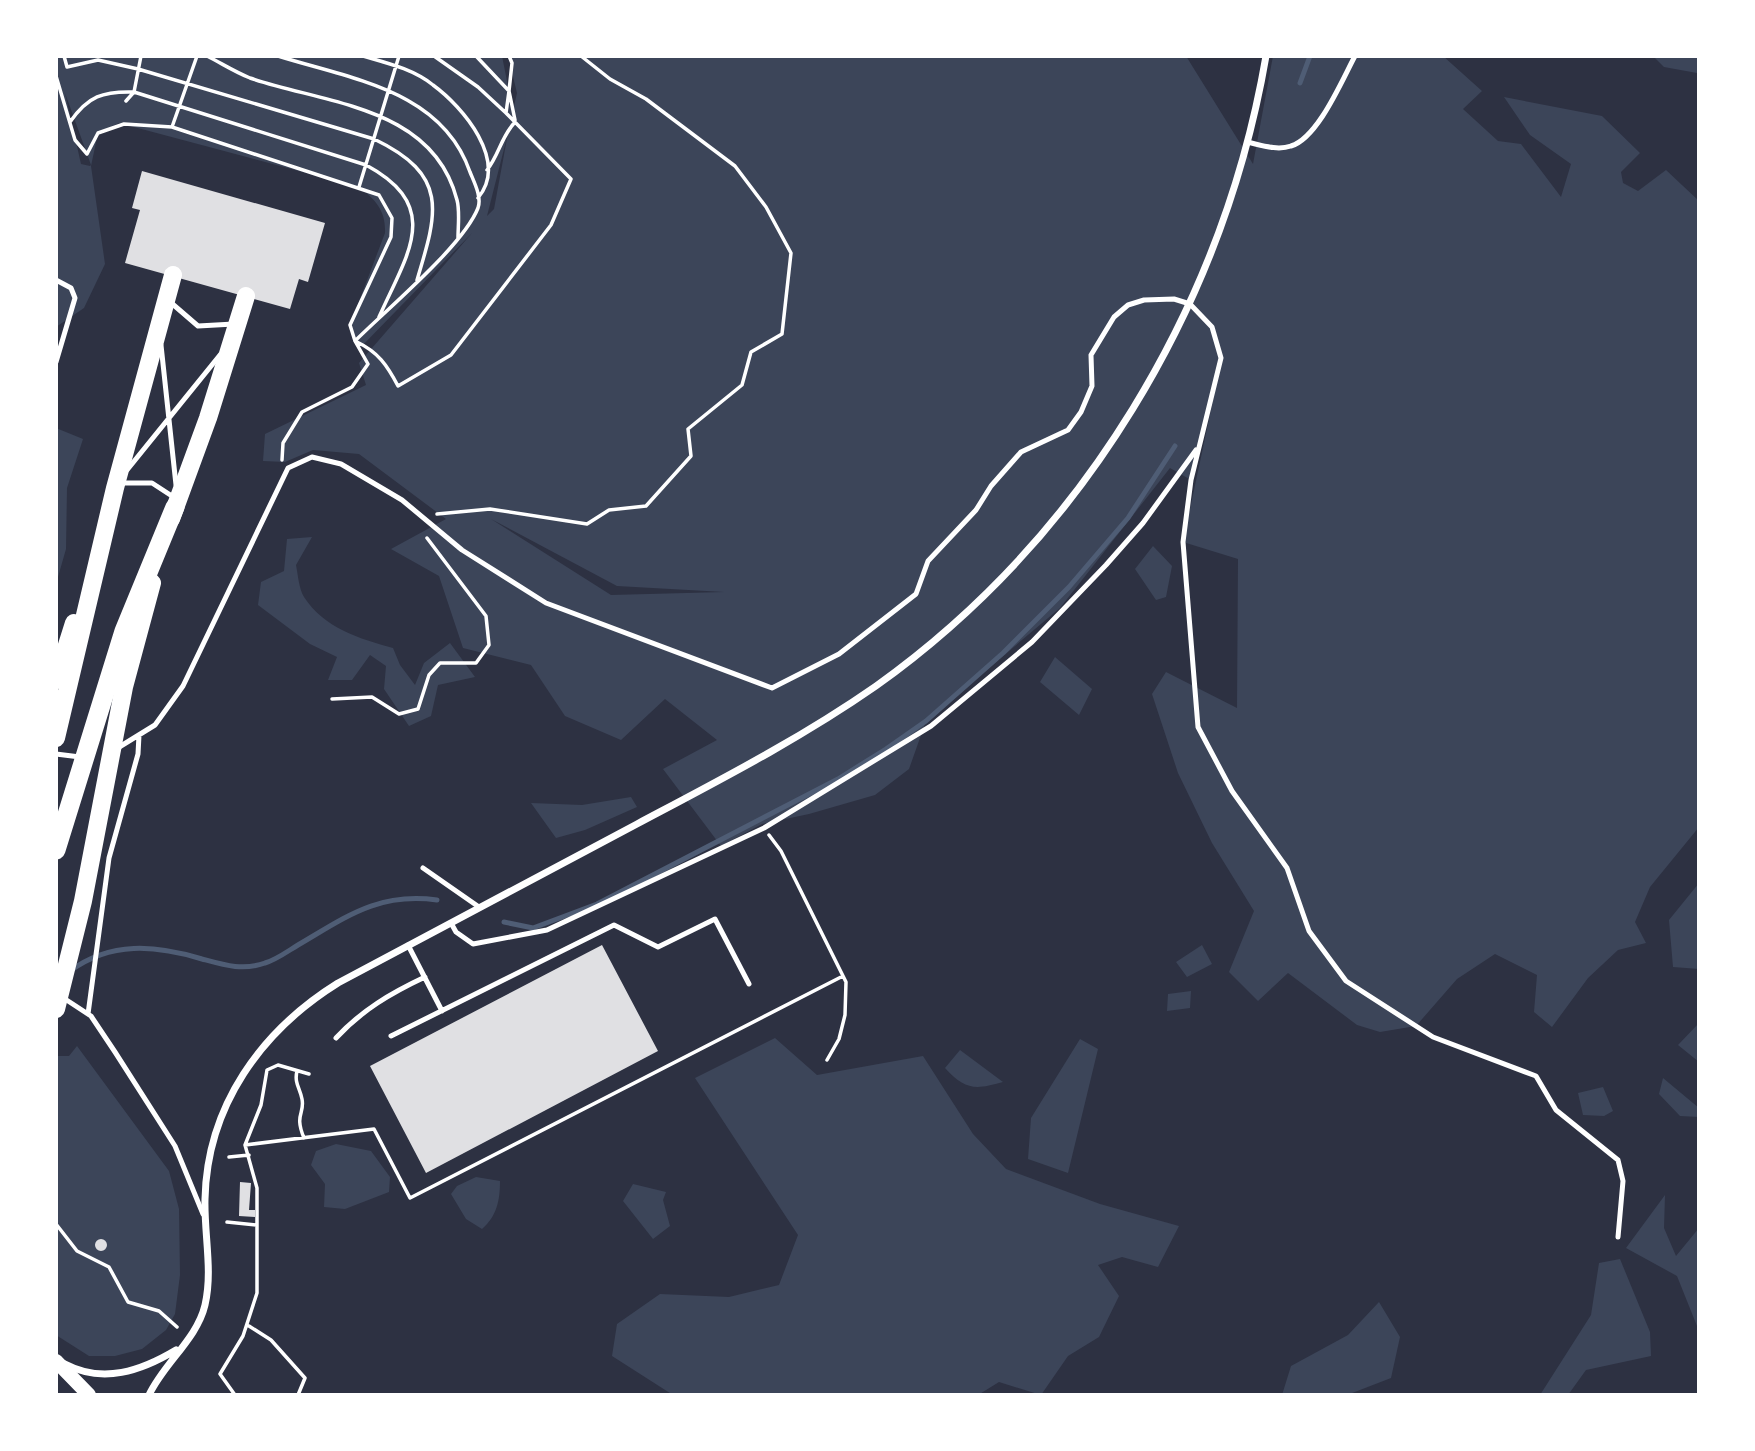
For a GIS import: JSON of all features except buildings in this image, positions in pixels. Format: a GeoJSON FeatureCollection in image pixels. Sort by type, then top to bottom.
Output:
{"type":"FeatureCollection","features":[{"type":"Feature","properties":{"kind":"highway"},"geometry":{"type":"LineString","coordinates":[[56,680],[115,485],[173,275]]}},
{"type":"Feature","properties":{"kind":"highway"},"geometry":{"type":"LineString","coordinates":[[56,850],[124,631],[176,503],[246,296]]}},
{"type":"Feature","properties":{"kind":"highway"},"geometry":{"type":"LineString","coordinates":[[56,738],[115,485]]}},
{"type":"Feature","properties":{"kind":"highway"},"geometry":{"type":"LineString","coordinates":[[56,1009],[83,901],[124,687],[176,503]]}},
{"type":"Feature","properties":{"kind":"main road"},"geometry":{"type":"LineString","coordinates":[[56,1360],[89,1395]]}},
{"type":"Feature","properties":{"kind":"street"},"geometry":{"type":"LineString","coordinates":[[149,1395],[182,1346],[205,1304],[205,1199],[211,1150],[224,1110],[246,1067],[273,1034],[302,1007],[338,982],[802,734],[877,685],[947,630],[1017,562],[1091,472],[1138,403],[1190,304],[1247,142],[1266,56]]}},
{"type":"Feature","properties":{"kind":"street"},"geometry":{"type":"LineString","coordinates":[[56,1360],[84,1371],[127,1373],[149,1366],[182,1346]]}},
{"type":"Feature","properties":{"kind":"lane"},"geometry":{"type":"LineString","coordinates":[[1247,142],[1284,148],[1306,138],[1317,124],[1355,56]]}},
{"type":"Feature","properties":{"kind":"lane"},"geometry":{"type":"LineString","coordinates":[[56,280],[71,288],[75,298],[56,362]]}},
{"type":"Feature","properties":{"kind":"lane"},"geometry":{"type":"LineString","coordinates":[[115,485],[171,418],[235,332],[198,326],[166,298]]}},
{"type":"Feature","properties":{"kind":"lane"},"geometry":{"type":"LineString","coordinates":[[108,754],[155,725],[183,686],[288,468],[312,457],[341,464],[402,500],[461,550],[546,603],[772,688],[838,654],[916,594],[928,561],[976,510],[991,486],[1021,452],[1068,430],[1081,412],[1092,386],[1091,355],[1114,317],[1128,306],[1144,300],[1174,299],[1190,304],[1212,327],[1221,358],[1198,447],[1183,542],[1198,727],[1232,792],[1287,868],[1309,931],[1346,981],[1433,1037],[1536,1076],[1556,1110],[1619,1160],[1623,1181],[1618,1237]]}},
{"type":"Feature","properties":{"kind":"lane"},"geometry":{"type":"LineString","coordinates":[[158,325],[171,418],[176,503]]}},
{"type":"Feature","properties":{"kind":"lane"},"geometry":{"type":"LineString","coordinates":[[450,923],[456,932],[473,944],[547,930],[764,828],[931,726],[1032,642],[1143,523],[1198,447]]}},
{"type":"Feature","properties":{"kind":"lane"},"geometry":{"type":"LineString","coordinates":[[115,485],[152,483],[176,503]]}},
{"type":"Feature","properties":{"kind":"lane"},"geometry":{"type":"LineString","coordinates":[[88,1014],[109,858],[138,754],[139,735]]}},
{"type":"Feature","properties":{"kind":"lane"},"geometry":{"type":"LineString","coordinates":[[56,754],[69,758],[95,755]]}},
{"type":"Feature","properties":{"kind":"lane"},"geometry":{"type":"LineString","coordinates":[[423,868],[479,908]]}},
{"type":"Feature","properties":{"kind":"lane"},"geometry":{"type":"LineString","coordinates":[[391,1036],[614,925],[658,947],[715,919],[749,984]]}},
{"type":"Feature","properties":{"kind":"lane"},"geometry":{"type":"LineString","coordinates":[[408,945],[442,1011]]}},
{"type":"Feature","properties":{"kind":"lane"},"geometry":{"type":"LineString","coordinates":[[336,1038],[355,1018],[393,991],[425,977]]}},
{"type":"Feature","properties":{"kind":"lane"},"geometry":{"type":"LineString","coordinates":[[56,993],[88,1014],[175,1146],[191,1180],[206,1230]]}},
{"type":"Feature","properties":{"kind":"path"},"geometry":{"type":"LineString","coordinates":[[64,56],[67,67],[98,60],[138,69],[374,139],[402,152],[431,191],[434,223],[417,280]]}},
{"type":"Feature","properties":{"kind":"path"},"geometry":{"type":"LineString","coordinates":[[125,101],[134,92],[141,56]]}},
{"type":"Feature","properties":{"kind":"path"},"geometry":{"type":"LineString","coordinates":[[173,127],[177,108],[189,83],[197,56]]}},
{"type":"Feature","properties":{"kind":"path"},"geometry":{"type":"LineString","coordinates":[[207,56],[248,77],[381,115],[413,132],[442,163],[457,201],[458,239]]}},
{"type":"Feature","properties":{"kind":"path"},"geometry":{"type":"LineString","coordinates":[[278,56],[389,91],[421,106],[450,130],[465,157],[478,198],[479,205],[458,239],[355,341]]}},
{"type":"Feature","properties":{"kind":"path"},"geometry":{"type":"LineString","coordinates":[[363,56],[396,65],[432,84],[460,110],[481,139],[486,188],[478,198]]}},
{"type":"Feature","properties":{"kind":"path"},"geometry":{"type":"LineString","coordinates":[[359,187],[399,56]]}},
{"type":"Feature","properties":{"kind":"path"},"geometry":{"type":"LineString","coordinates":[[355,341],[372,349],[386,364],[398,386],[451,355],[551,225],[571,179],[478,87],[434,56]]}},
{"type":"Feature","properties":{"kind":"path"},"geometry":{"type":"LineString","coordinates":[[477,56],[509,91],[515,122]]}},
{"type":"Feature","properties":{"kind":"path"},"geometry":{"type":"LineString","coordinates":[[506,113],[512,63],[510,56]]}},
{"type":"Feature","properties":{"kind":"path"},"geometry":{"type":"LineString","coordinates":[[421,516],[490,509],[587,524],[609,510],[646,506],[691,456],[688,429],[742,385],[751,352],[782,334],[791,253],[766,207],[735,166],[646,99],[610,79],[581,56]]}},
{"type":"Feature","properties":{"kind":"path"},"geometry":{"type":"LineString","coordinates":[[56,76],[75,139],[87,154],[98,133],[124,124],[173,127],[379,195],[392,218],[391,237],[351,325],[355,341],[369,364],[352,387],[302,412],[283,443],[281,464],[288,468]]}},
{"type":"Feature","properties":{"kind":"path"},"geometry":{"type":"LineString","coordinates":[[70,122],[82,104],[95,95],[111,91],[134,92],[177,108],[366,165],[392,179],[412,208],[414,234],[380,317]]}},
{"type":"Feature","properties":{"kind":"path"},"geometry":{"type":"LineString","coordinates":[[486,171],[497,157],[503,134],[515,122]]}},
{"type":"Feature","properties":{"kind":"path"},"geometry":{"type":"LineString","coordinates":[[332,699],[372,696],[399,714],[418,709],[429,675],[440,663],[476,663],[489,645],[486,615],[426,536]]}},
{"type":"Feature","properties":{"kind":"path"},"geometry":{"type":"LineString","coordinates":[[764,828],[781,851],[843,976],[847,995],[845,1015],[839,1039],[827,1060]]}},
{"type":"Feature","properties":{"kind":"path"},"geometry":{"type":"LineString","coordinates":[[245,1145],[374,1129],[410,1198],[843,976]]}},
{"type":"Feature","properties":{"kind":"path"},"geometry":{"type":"LineString","coordinates":[[235,1395],[220,1374],[243,1336],[257,1293],[257,1188],[245,1145],[261,1105],[267,1070],[278,1065],[309,1074]]}},
{"type":"Feature","properties":{"kind":"path"},"geometry":{"type":"LineString","coordinates":[[298,1071],[296,1078],[303,1101],[298,1118],[304,1138]]}},
{"type":"Feature","properties":{"kind":"path"},"geometry":{"type":"LineString","coordinates":[[229,1157],[249,1155]]}},
{"type":"Feature","properties":{"kind":"path"},"geometry":{"type":"LineString","coordinates":[[228,1222],[257,1225]]}},
{"type":"Feature","properties":{"kind":"path"},"geometry":{"type":"LineString","coordinates":[[56,1224],[77,1251],[109,1267],[128,1302],[159,1311],[177,1326]]}},
{"type":"Feature","properties":{"kind":"path"},"geometry":{"type":"LineString","coordinates":[[249,1326],[271,1340],[305,1378],[298,1395]]}},
{"type":"Feature","properties":{"kind":"shaded area"},"geometry":{"type":"Polygon","coordinates":[[[56,56],[502,56],[513,111],[517,93],[508,56],[1186,56],[1253,164],[1273,56],[1443,56],[1482,91],[1463,109],[1498,141],[1521,144],[1561,197],[1571,164],[1530,135],[1504,97],[1602,116],[1640,153],[1621,172],[1623,183],[1638,191],[1666,170],[1699,201],[1699,827],[1650,887],[1635,922],[1646,943],[1618,950],[1588,978],[1552,1027],[1534,1012],[1537,975],[1495,954],[1457,979],[1416,1026],[1380,1032],[1357,1025],[1288,973],[1258,1001],[1229,972],[1254,911],[1212,843],[1178,773],[1152,694],[1166,672],[1237,708],[1238,559],[1183,542],[1215,391],[1191,480],[1170,468],[1060,608],[926,721],[909,769],[875,795],[762,824],[721,846],[663,769],[717,740],[665,699],[621,740],[565,716],[531,665],[463,648],[439,576],[391,549],[446,519],[359,454],[313,450],[285,462],[263,461],[265,434],[366,385],[359,363],[472,233],[359,349],[350,325],[385,233],[382,212],[370,197],[359,187],[119,123],[98,133],[91,166],[105,264],[84,308],[56,327],[56,56]],[[65,93],[81,164],[90,166],[91,165],[65,93]],[[508,133],[487,216],[494,209],[508,133]],[[491,519],[611,595],[724,592],[617,586],[491,519]]]}},
{"type":"Feature","properties":{"kind":"shaded area"},"geometry":{"type":"Polygon","coordinates":[[[1653,56],[1698,56],[1697,73],[1664,67],[1653,56]]]}},
{"type":"Feature","properties":{"kind":"shaded area"},"geometry":{"type":"Polygon","coordinates":[[[56,428],[83,439],[67,488],[66,549],[56,584],[56,428]]]}},
{"type":"Feature","properties":{"kind":"shaded area"},"geometry":{"type":"Polygon","coordinates":[[[312,537],[296,565],[302,594],[322,617],[344,631],[393,648],[400,665],[415,685],[424,663],[450,643],[475,677],[438,685],[431,716],[409,726],[384,689],[386,666],[370,655],[352,680],[328,680],[337,657],[310,644],[258,605],[261,582],[284,571],[287,539],[312,537]]]}},
{"type":"Feature","properties":{"kind":"shaded area"},"geometry":{"type":"Polygon","coordinates":[[[1153,546],[1172,566],[1166,597],[1156,600],[1135,569],[1153,546]]]}},
{"type":"Feature","properties":{"kind":"shaded area"},"geometry":{"type":"Polygon","coordinates":[[[1055,657],[1092,689],[1079,715],[1040,682],[1055,657]]]}},
{"type":"Feature","properties":{"kind":"shaded area"},"geometry":{"type":"Polygon","coordinates":[[[631,797],[637,807],[585,830],[556,838],[531,803],[582,805],[631,797]]]}},
{"type":"Feature","properties":{"kind":"shaded area"},"geometry":{"type":"Polygon","coordinates":[[[1699,883],[1699,969],[1673,967],[1669,920],[1699,883]]]}},
{"type":"Feature","properties":{"kind":"shaded area"},"geometry":{"type":"Polygon","coordinates":[[[1202,945],[1212,964],[1187,977],[1176,962],[1202,945]]]}},
{"type":"Feature","properties":{"kind":"shaded area"},"geometry":{"type":"Polygon","coordinates":[[[1191,991],[1190,1008],[1167,1011],[1168,994],[1191,991]]]}},
{"type":"Feature","properties":{"kind":"shaded area"},"geometry":{"type":"Polygon","coordinates":[[[1699,1023],[1699,1062],[1678,1045],[1699,1023]]]}},
{"type":"Feature","properties":{"kind":"shaded area"},"geometry":{"type":"Polygon","coordinates":[[[775,1038],[817,1075],[923,1056],[973,1134],[1006,1169],[1100,1204],[1179,1226],[1158,1267],[1122,1257],[1098,1265],[1119,1296],[1099,1337],[1068,1356],[1041,1395],[999,1382],[978,1395],[673,1395],[612,1356],[617,1324],[660,1294],[729,1297],[779,1285],[798,1235],[695,1078],[775,1038]]]}},
{"type":"Feature","properties":{"kind":"shaded area"},"geometry":{"type":"Polygon","coordinates":[[[1080,1039],[1098,1049],[1068,1173],[1028,1159],[1031,1118],[1080,1039]]]}},
{"type":"Feature","properties":{"kind":"shaded area"},"geometry":{"type":"Polygon","coordinates":[[[77,1046],[169,1171],[179,1209],[180,1275],[175,1314],[166,1330],[142,1349],[115,1356],[89,1356],[56,1335],[56,1056],[69,1056],[77,1046]]]}},
{"type":"Feature","properties":{"kind":"shaded area"},"geometry":{"type":"Polygon","coordinates":[[[960,1050],[1003,1082],[978,1087],[959,1081],[945,1068],[960,1050]]]}},
{"type":"Feature","properties":{"kind":"shaded area"},"geometry":{"type":"Polygon","coordinates":[[[1663,1078],[1699,1108],[1699,1117],[1680,1116],[1659,1094],[1663,1078]]]}},
{"type":"Feature","properties":{"kind":"shaded area"},"geometry":{"type":"Polygon","coordinates":[[[1603,1087],[1613,1111],[1604,1116],[1583,1115],[1578,1093],[1603,1087]]]}},
{"type":"Feature","properties":{"kind":"shaded area"},"geometry":{"type":"Polygon","coordinates":[[[336,1144],[371,1151],[390,1177],[389,1192],[345,1209],[324,1207],[325,1184],[311,1165],[316,1151],[336,1144]]]}},
{"type":"Feature","properties":{"kind":"shaded area"},"geometry":{"type":"Polygon","coordinates":[[[476,1177],[500,1181],[497,1207],[482,1229],[466,1219],[451,1194],[457,1186],[476,1177]]]}},
{"type":"Feature","properties":{"kind":"shaded area"},"geometry":{"type":"Polygon","coordinates":[[[633,1184],[666,1192],[663,1200],[670,1226],[653,1239],[623,1201],[633,1184]]]}},
{"type":"Feature","properties":{"kind":"shaded area"},"geometry":{"type":"Polygon","coordinates":[[[1665,1195],[1664,1228],[1676,1256],[1699,1228],[1699,1331],[1677,1276],[1626,1248],[1665,1195]]]}},
{"type":"Feature","properties":{"kind":"shaded area"},"geometry":{"type":"Polygon","coordinates":[[[1620,1259],[1650,1332],[1651,1356],[1586,1370],[1568,1395],[1540,1395],[1591,1315],[1599,1263],[1620,1259]]]}},
{"type":"Feature","properties":{"kind":"shaded area"},"geometry":{"type":"Polygon","coordinates":[[[1379,1302],[1400,1337],[1391,1378],[1347,1395],[1282,1395],[1291,1366],[1348,1335],[1379,1302]]]}},
{"type":"Feature","properties":{"kind":"waterway"},"geometry":{"type":"LineString","coordinates":[[1300,83],[1310,56]]}},
{"type":"Feature","properties":{"kind":"waterway"},"geometry":{"type":"LineString","coordinates":[[504,922],[533,928],[597,904],[838,779],[926,721],[1003,653],[1069,587],[1128,518],[1175,446]]}},
{"type":"Feature","properties":{"kind":"waterway"},"geometry":{"type":"LineString","coordinates":[[70,971],[101,954],[134,948],[167,951],[249,967],[278,958],[363,909],[397,900],[437,900]]}}]}
